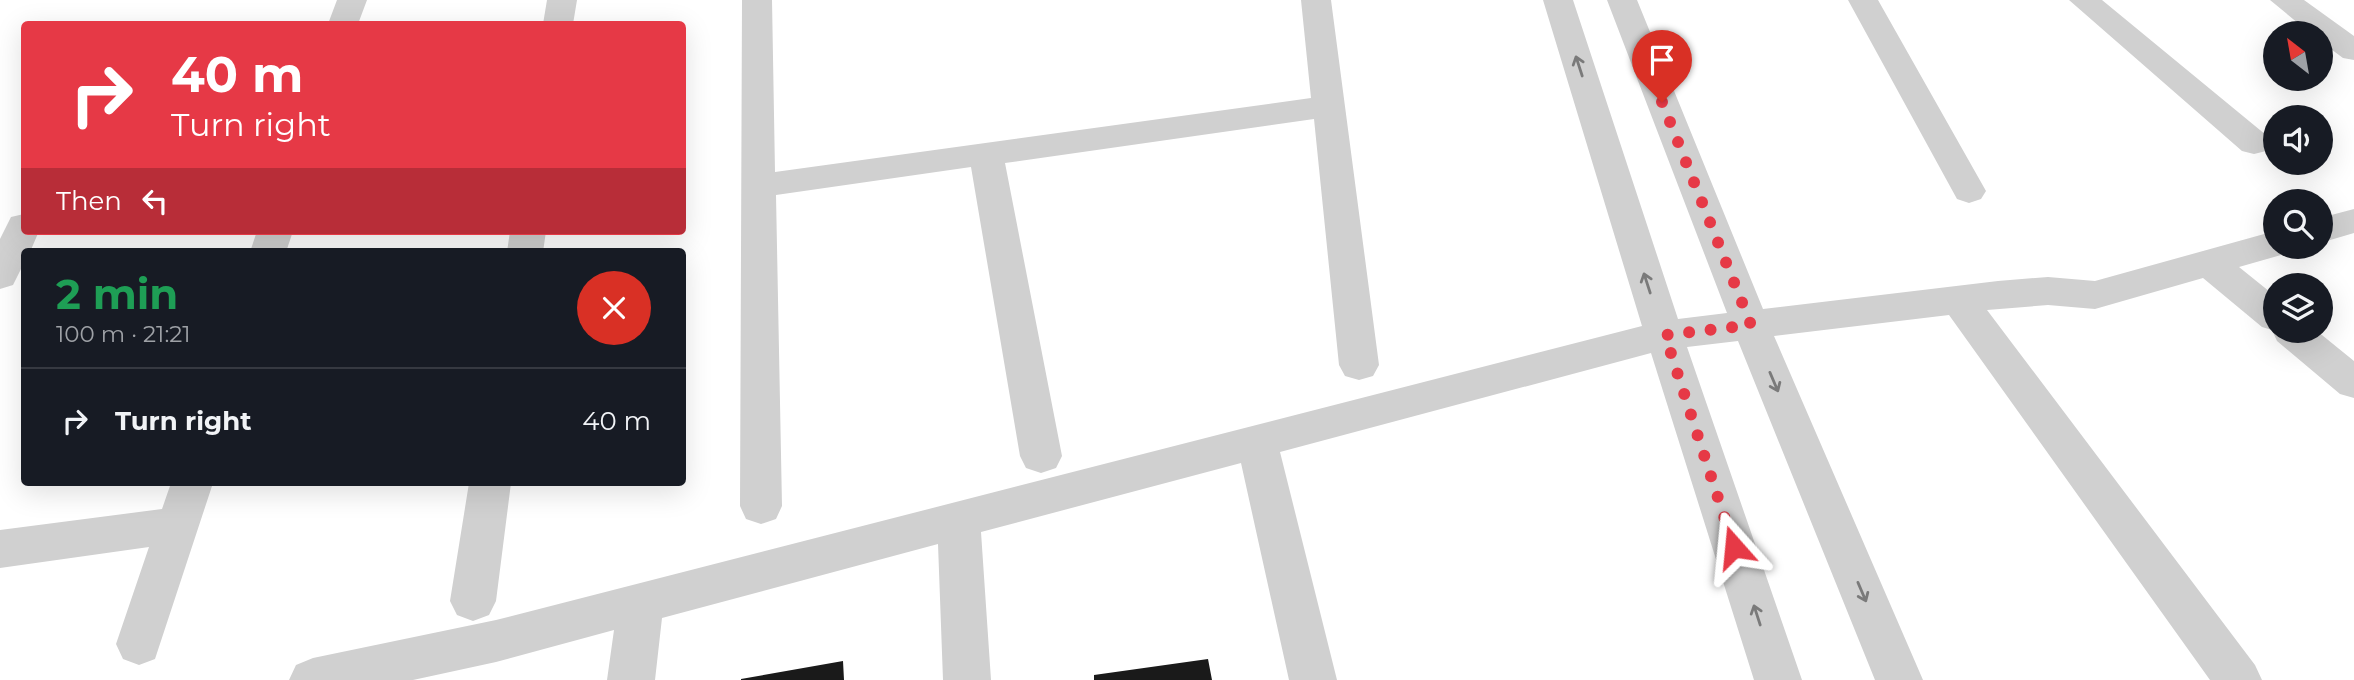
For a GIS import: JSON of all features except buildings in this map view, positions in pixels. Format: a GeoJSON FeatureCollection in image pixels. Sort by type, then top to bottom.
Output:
{"type":"FeatureCollection","features":[{"type":"Feature","properties":{"kind":"street"},"geometry":{"type":"LineString","coordinates":[[345,21],[352,0]]}},
{"type":"Feature","properties":{"kind":"street"},"geometry":{"type":"LineString","coordinates":[[558,21],[562,0]]}},
{"type":"Feature","properties":{"kind":"street"},"geometry":{"type":"LineString","coordinates":[[757,0],[761,506]]}},
{"type":"Feature","properties":{"kind":"street"},"geometry":{"type":"LineString","coordinates":[[1316,0],[1359,365]]}},
{"type":"Feature","properties":{"kind":"street"},"geometry":{"type":"LineString","coordinates":[[1558,0],[1778,680]]}},
{"type":"Feature","properties":{"kind":"street"},"geometry":{"type":"LineString","coordinates":[[1622,0],[1751,325],[1899,680]]}},
{"type":"Feature","properties":{"kind":"street"},"geometry":{"type":"LineString","coordinates":[[1863,0],[1969,191]]}},
{"type":"Feature","properties":{"kind":"street"},"geometry":{"type":"LineString","coordinates":[[2084,0],[2254,144]]}},
{"type":"Feature","properties":{"kind":"street"},"geometry":{"type":"LineString","coordinates":[[2286,0],[2354,51]]}},
{"type":"Feature","properties":{"kind":"street"},"geometry":{"type":"LineString","coordinates":[[758,186],[1329,106]]}},
{"type":"Feature","properties":{"kind":"street"},"geometry":{"type":"LineString","coordinates":[[986,154],[1041,456]]}},
{"type":"Feature","properties":{"kind":"street"},"geometry":{"type":"LineString","coordinates":[[2333,227],[2354,221]]}},
{"type":"Feature","properties":{"kind":"street"},"geometry":{"type":"LineString","coordinates":[[0,275],[21,232]]}},
{"type":"Feature","properties":{"kind":"street"},"geometry":{"type":"LineString","coordinates":[[313,680],[496,641],[1665,335],[1958,299],[2048,291],[2095,295],[2263,247]]}},
{"type":"Feature","properties":{"kind":"street"},"geometry":{"type":"LineString","coordinates":[[2209,263],[2263,307]]}},
{"type":"Feature","properties":{"kind":"street"},"geometry":{"type":"LineString","coordinates":[[1958,299],[2238,680]]}},
{"type":"Feature","properties":{"kind":"street"},"geometry":{"type":"LineString","coordinates":[[2306,343],[2354,383]]}},
{"type":"Feature","properties":{"kind":"street"},"geometry":{"type":"LineString","coordinates":[[1257,442],[1313,680]]}},
{"type":"Feature","properties":{"kind":"street"},"geometry":{"type":"LineString","coordinates":[[139,643],[191,486]]}},
{"type":"Feature","properties":{"kind":"street"},"geometry":{"type":"LineString","coordinates":[[473,601],[490,486]]}},
{"type":"Feature","properties":{"kind":"street"},"geometry":{"type":"LineString","coordinates":[[959,520],[967,680]]}},
{"type":"Feature","properties":{"kind":"street"},"geometry":{"type":"LineString","coordinates":[[0,549],[178,525]]}},
{"type":"Feature","properties":{"kind":"street"},"geometry":{"type":"LineString","coordinates":[[631,680],[641,603]]}},
{"type":"Feature","properties":{"kind":"route"},"geometry":{"type":"LineString","coordinates":[[1662,102],[1751,325],[1665,335],[1734,547]]}}]}
